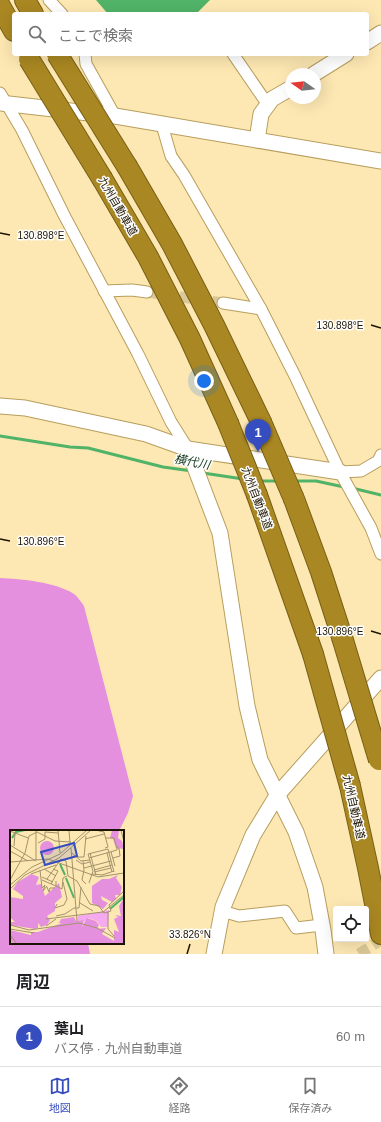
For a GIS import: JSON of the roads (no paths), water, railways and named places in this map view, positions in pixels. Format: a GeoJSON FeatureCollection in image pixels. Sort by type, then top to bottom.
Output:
{"type":"FeatureCollection","features":[{"type":"Feature","properties":{"kind":"highway"},"geometry":{"type":"LineString","coordinates":[[25,0],[32,12]]}},
{"type":"Feature","properties":{"kind":"highway"},"geometry":{"type":"LineString","coordinates":[[0,6],[12,27]]}},
{"type":"Feature","properties":{"kind":"highway","name":"九州自動車道"},"geometry":{"type":"LineString","coordinates":[[28,56],[152,264],[190,339],[228,423],[257,495],[313,654],[350,786],[381,934]]}},
{"type":"Feature","properties":{"kind":"highway"},"geometry":{"type":"LineString","coordinates":[[58,56],[128,168],[175,251],[214,325],[261,422],[294,499],[321,572],[380,764]]}},
{"type":"Feature","properties":{"kind":"street"},"geometry":{"type":"LineString","coordinates":[[49,0],[60,12]]}},
{"type":"Feature","properties":{"kind":"street"},"geometry":{"type":"LineString","coordinates":[[369,41],[381,33]]}},
{"type":"Feature","properties":{"kind":"street"},"geometry":{"type":"LineString","coordinates":[[85,56],[86,64],[114,116]]}},
{"type":"Feature","properties":{"kind":"street"},"geometry":{"type":"LineString","coordinates":[[234,56],[268,105]]}},
{"type":"Feature","properties":{"kind":"street"},"geometry":{"type":"LineString","coordinates":[[321,70],[343,56]]}},
{"type":"Feature","properties":{"kind":"street"},"geometry":{"type":"LineString","coordinates":[[257,140],[261,114],[272,100],[285,92]]}},
{"type":"Feature","properties":{"kind":"street"},"geometry":{"type":"LineString","coordinates":[[1,100],[114,116],[381,161]]}},
{"type":"Feature","properties":{"kind":"street"},"geometry":{"type":"LineString","coordinates":[[1,100],[22,130],[64,215],[138,354],[171,422],[188,449],[220,533],[246,706],[260,760],[296,832],[315,888],[326,954]]}},
{"type":"Feature","properties":{"kind":"street"},"geometry":{"type":"LineString","coordinates":[[162,125],[170,156],[184,175],[261,309],[295,376],[340,472],[371,528],[381,554]]}},
{"type":"Feature","properties":{"kind":"street"},"geometry":{"type":"LineString","coordinates":[[104,291],[132,290],[147,292]]}},
{"type":"Feature","properties":{"kind":"street"},"geometry":{"type":"LineString","coordinates":[[223,303],[261,309]]}},
{"type":"Feature","properties":{"kind":"street"},"geometry":{"type":"LineString","coordinates":[[0,406],[25,408],[146,434],[188,449],[340,472],[361,471],[378,462],[381,456]]}},
{"type":"Feature","properties":{"kind":"street"},"geometry":{"type":"LineString","coordinates":[[214,954],[222,911],[253,835],[278,794],[381,678]]}},
{"type":"Feature","properties":{"kind":"street"},"geometry":{"type":"LineString","coordinates":[[222,911],[239,916],[285,911],[296,928],[322,925]]}},
{"type":"Feature","properties":{"kind":"waterway","name":"横代川"},"geometry":{"type":"LineString","coordinates":[[0,436],[70,447],[88,448],[163,467],[192,471]]}},
{"type":"Feature","properties":{"kind":"waterway","name":"横代川"},"geometry":{"type":"LineString","coordinates":[[203,473],[243,479]]}},
{"type":"Feature","properties":{"kind":"waterway","name":"横代川"},"geometry":{"type":"LineString","coordinates":[[259,481],[279,481]]}},
{"type":"Feature","properties":{"kind":"waterway","name":"横代川"},"geometry":{"type":"LineString","coordinates":[[295,481],[316,481],[344,487]]}},
{"type":"Feature","properties":{"kind":"waterway","name":"横代川"},"geometry":{"type":"LineString","coordinates":[[352,488],[381,495]]}},
{"type":"Feature","properties":{"kind":"tunnel"},"geometry":{"type":"LineString","coordinates":[[147,292],[223,303]]}},
{"type":"Feature","properties":{"kind":"tunnel"},"geometry":{"type":"LineString","coordinates":[[359,954],[381,940]]}},
{"type":"Feature","properties":{"kind":"place","name":"葉山"},"geometry":{"type":"Point","coordinates":[258,452]}}]}
